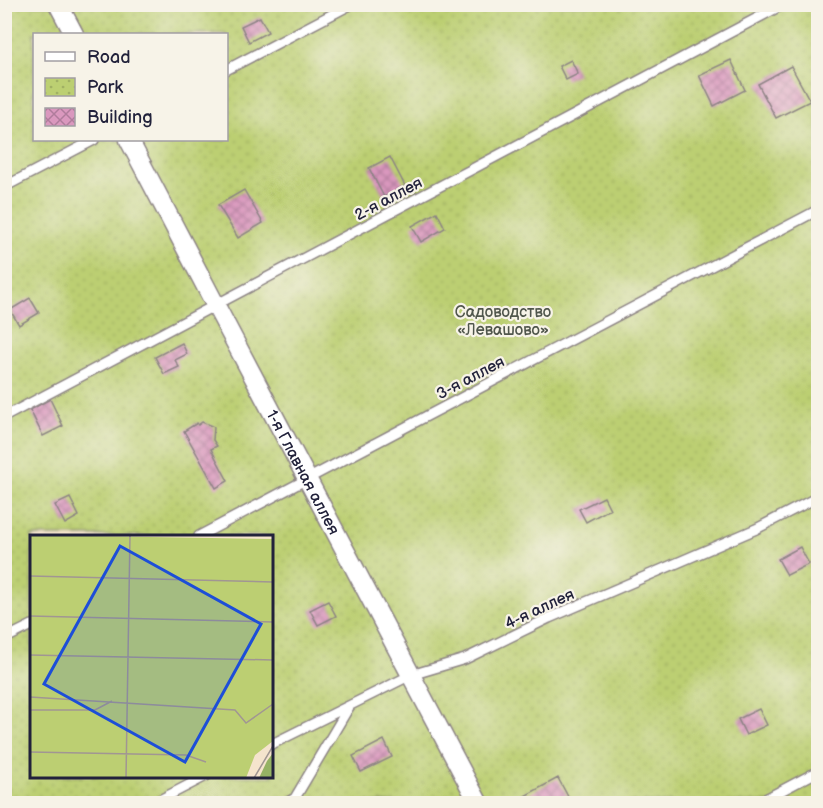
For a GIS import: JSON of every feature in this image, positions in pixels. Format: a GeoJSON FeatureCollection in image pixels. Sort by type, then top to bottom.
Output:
{"type":"FeatureCollection","features":[{"type":"Feature","properties":{"kind":"street"},"geometry":{"type":"LineString","coordinates":[[58,4],[73,33]]}},
{"type":"Feature","properties":{"kind":"street","name":"1-я Главная аллея"},"geometry":{"type":"LineString","coordinates":[[130,141],[479,804]]}},
{"type":"Feature","properties":{"kind":"lane"},"geometry":{"type":"LineString","coordinates":[[228,69],[352,4]]}},
{"type":"Feature","properties":{"kind":"lane","name":"2-я аллея"},"geometry":{"type":"LineString","coordinates":[[4,417],[784,4]]}},
{"type":"Feature","properties":{"kind":"lane"},"geometry":{"type":"LineString","coordinates":[[4,187],[92,141]]}},
{"type":"Feature","properties":{"kind":"lane","name":"3-я аллея"},"geometry":{"type":"LineString","coordinates":[[203,535],[819,210]]}},
{"type":"Feature","properties":{"kind":"lane","name":"4-я аллея"},"geometry":{"type":"LineString","coordinates":[[273,744],[411,675],[465,659],[549,618],[756,530],[819,497]]}},
{"type":"Feature","properties":{"kind":"lane"},"geometry":{"type":"LineString","coordinates":[[4,639],[30,626]]}},
{"type":"Feature","properties":{"kind":"lane"},"geometry":{"type":"LineString","coordinates":[[285,804],[295,798],[349,707]]}},
{"type":"Feature","properties":{"kind":"lane"},"geometry":{"type":"LineString","coordinates":[[756,804],[819,772]]}},
{"type":"Feature","properties":{"kind":"lane"},"geometry":{"type":"LineString","coordinates":[[152,804],[204,778]]}},
{"type":"Feature","properties":{"kind":"green space","name":"Садоводство «Левашово»"},"geometry":{"type":"Polygon","coordinates":[[[5,5],[818,5],[818,803],[5,803],[5,5]]]}},
{"type":"Feature","properties":{"kind":"building"},"geometry":{"type":"Polygon","coordinates":[[[260,17],[268,32],[249,42],[241,26],[260,17]]]}},
{"type":"Feature","properties":{"kind":"building"},"geometry":{"type":"Polygon","coordinates":[[[571,60],[578,74],[566,80],[559,66],[571,60]]]}},
{"type":"Feature","properties":{"kind":"building"},"geometry":{"type":"Polygon","coordinates":[[[731,60],[745,90],[714,106],[699,75],[731,60]]]}},
{"type":"Feature","properties":{"kind":"building"},"geometry":{"type":"Polygon","coordinates":[[[791,66],[810,101],[776,118],[758,84],[791,66]]]}},
{"type":"Feature","properties":{"kind":"building"},"geometry":{"type":"Polygon","coordinates":[[[390,157],[405,186],[384,197],[369,168],[390,157]]]}},
{"type":"Feature","properties":{"kind":"building"},"geometry":{"type":"Polygon","coordinates":[[[244,190],[263,223],[238,238],[218,205],[244,190]]]}},
{"type":"Feature","properties":{"kind":"building"},"geometry":{"type":"Polygon","coordinates":[[[437,212],[445,228],[421,242],[412,226],[437,212]]]}},
{"type":"Feature","properties":{"kind":"building"},"geometry":{"type":"Polygon","coordinates":[[[30,298],[39,313],[19,325],[10,310],[30,298]]]}},
{"type":"Feature","properties":{"kind":"building"},"geometry":{"type":"Polygon","coordinates":[[[182,343],[187,354],[175,360],[179,367],[164,374],[155,357],[182,343]]]}},
{"type":"Feature","properties":{"kind":"building"},"geometry":{"type":"Polygon","coordinates":[[[818,395],[818,411],[812,399],[818,395]]]}},
{"type":"Feature","properties":{"kind":"building"},"geometry":{"type":"Polygon","coordinates":[[[50,399],[63,426],[43,436],[30,410],[50,399]]]}},
{"type":"Feature","properties":{"kind":"building"},"geometry":{"type":"Polygon","coordinates":[[[202,422],[214,427],[213,440],[217,446],[211,449],[228,481],[216,488],[184,431],[202,422]]]}},
{"type":"Feature","properties":{"kind":"building"},"geometry":{"type":"Polygon","coordinates":[[[604,497],[610,509],[586,522],[579,509],[604,497]]]}},
{"type":"Feature","properties":{"kind":"building"},"geometry":{"type":"Polygon","coordinates":[[[70,498],[79,516],[65,524],[55,505],[70,498]]]}},
{"type":"Feature","properties":{"kind":"building"},"geometry":{"type":"Polygon","coordinates":[[[800,547],[809,564],[787,575],[778,559],[800,547]]]}},
{"type":"Feature","properties":{"kind":"building"},"geometry":{"type":"Polygon","coordinates":[[[328,601],[336,616],[318,625],[310,610],[328,601]]]}},
{"type":"Feature","properties":{"kind":"building"},"geometry":{"type":"Polygon","coordinates":[[[759,709],[767,725],[746,735],[738,719],[759,709]]]}},
{"type":"Feature","properties":{"kind":"building"},"geometry":{"type":"Polygon","coordinates":[[[384,740],[392,757],[361,772],[353,756],[384,740]]]}},
{"type":"Feature","properties":{"kind":"building"},"geometry":{"type":"Polygon","coordinates":[[[558,778],[572,804],[525,804],[521,798],[558,778]]]}}]}
